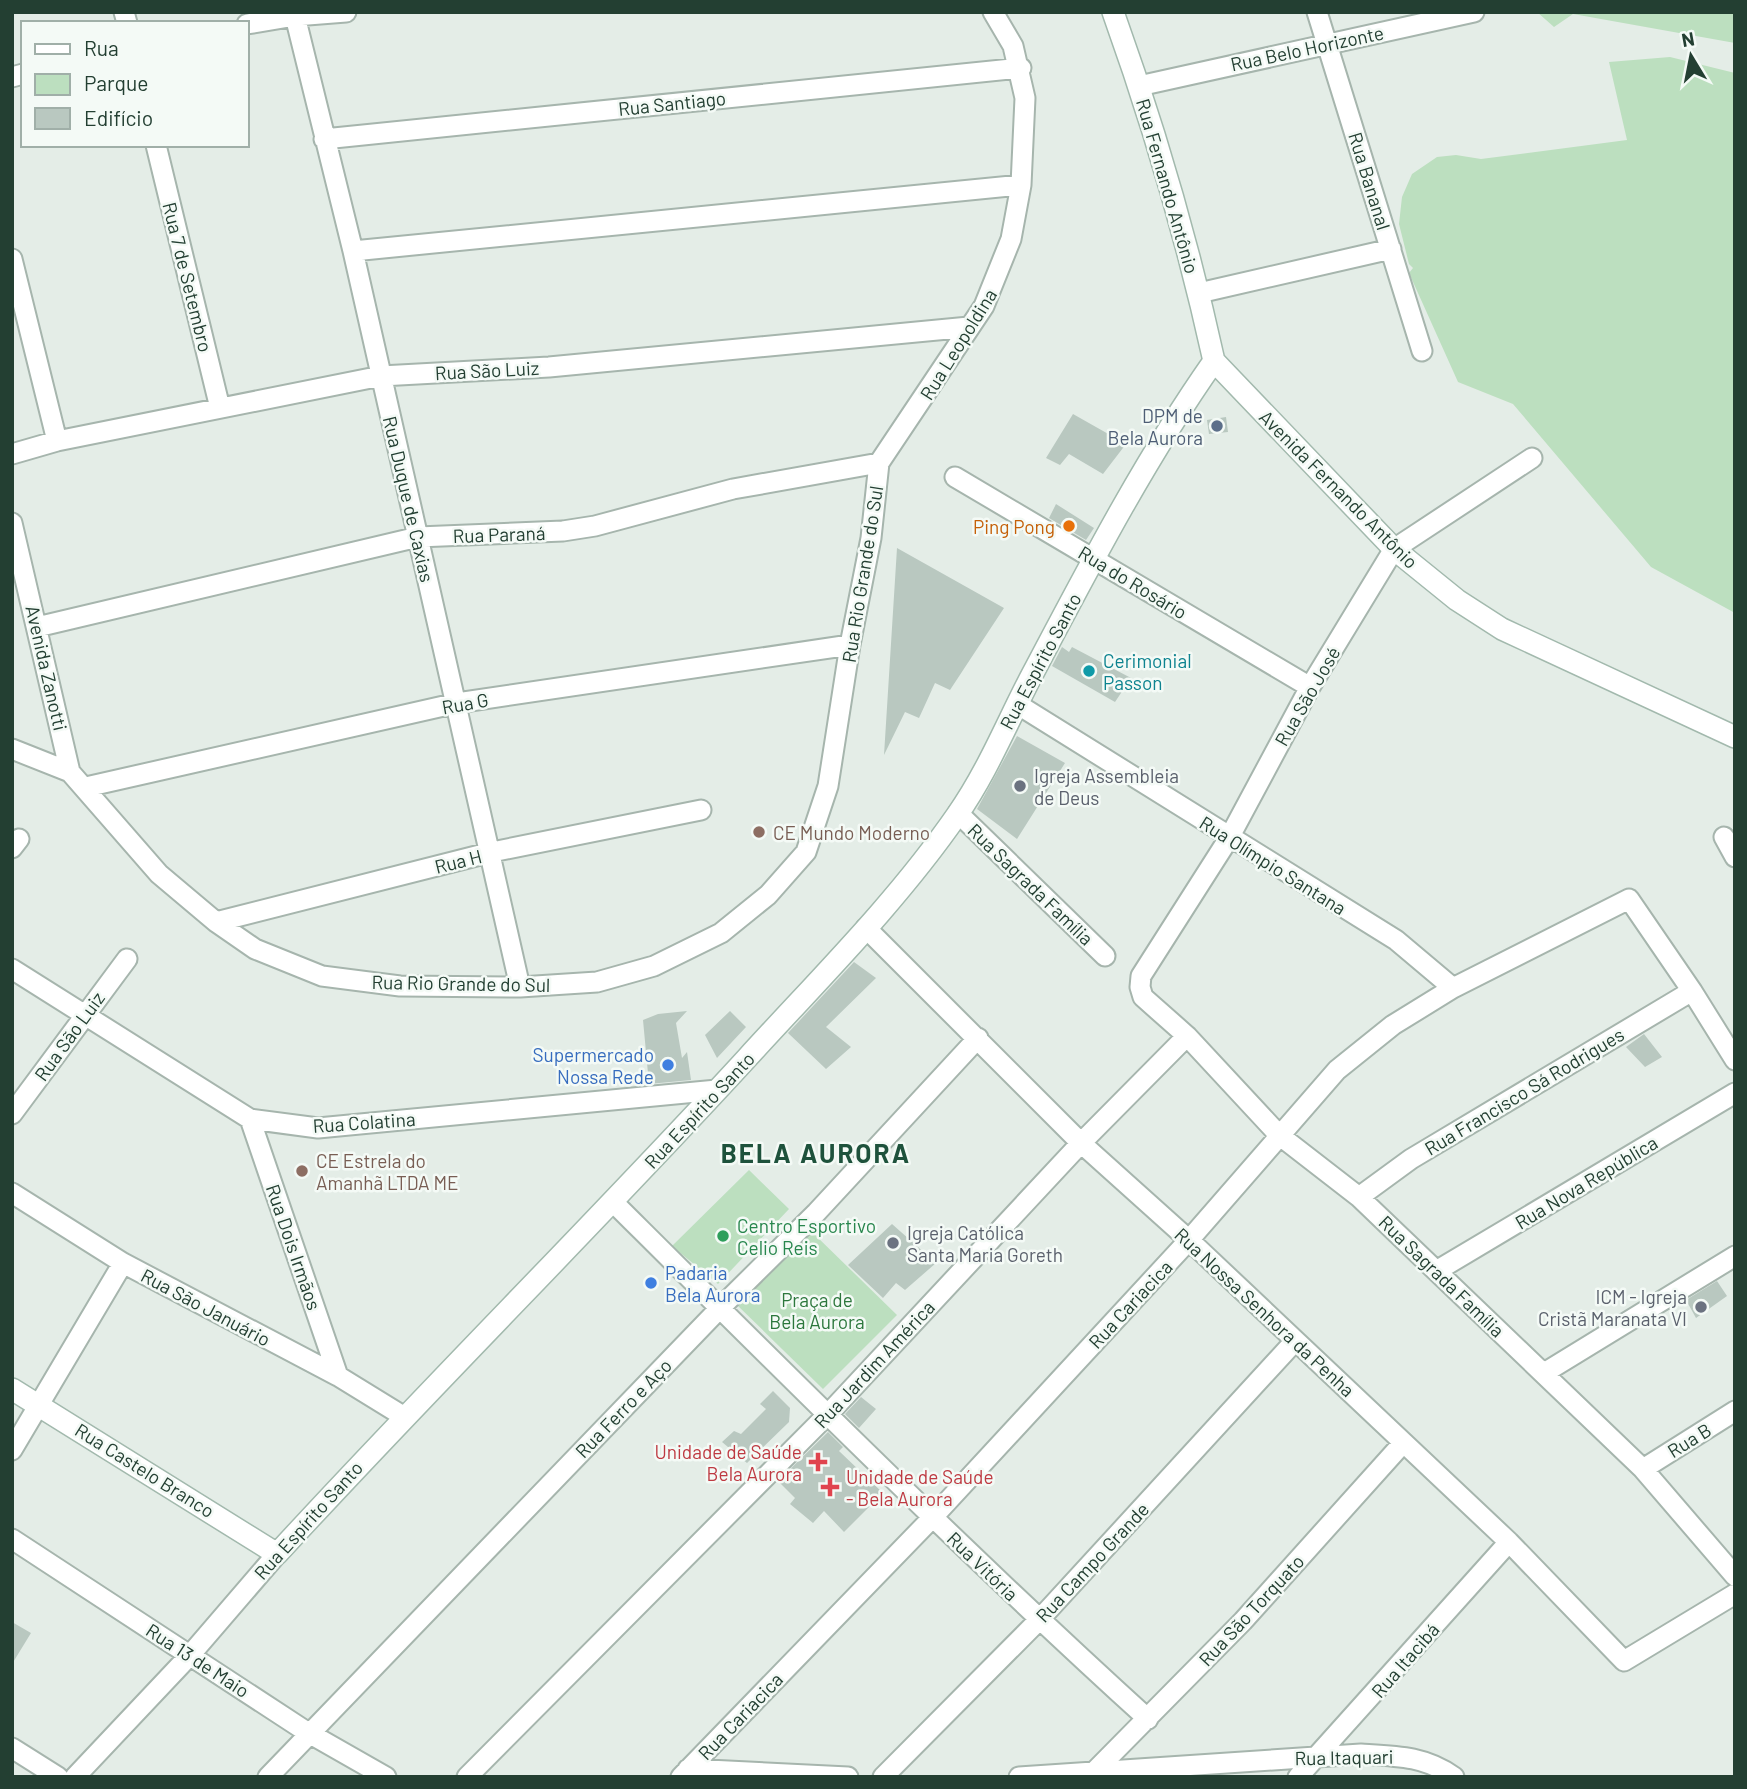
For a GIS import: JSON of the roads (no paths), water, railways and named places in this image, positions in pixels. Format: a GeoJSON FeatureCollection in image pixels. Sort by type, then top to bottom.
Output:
{"type":"FeatureCollection","features":[{"type":"Feature","properties":{"kind":"street"},"geometry":{"type":"LineString","coordinates":[[248,24],[294,14],[346,12]]}},
{"type":"Feature","properties":{"kind":"street","name":"Rua Leopoldina"},"geometry":{"type":"LineString","coordinates":[[879,463],[984,306],[1004,261],[1021,185],[1025,98],[1021,68],[1013,46],[993,12]]}},
{"type":"Feature","properties":{"kind":"street","name":"Rua Fernando Antônio"},"geometry":{"type":"LineString","coordinates":[[1114,12],[1139,86],[1199,293],[1214,361]]}},
{"type":"Feature","properties":{"kind":"street","name":"Rua Bananal"},"geometry":{"type":"LineString","coordinates":[[1317,12],[1422,351]]}},
{"type":"Feature","properties":{"kind":"street","name":"Rua Belo Horizonte"},"geometry":{"type":"LineString","coordinates":[[1139,86],[1328,42],[1474,12]]}},
{"type":"Feature","properties":{"kind":"street","name":"Rua Duque de Caxias"},"geometry":{"type":"LineString","coordinates":[[294,14],[353,251],[492,852],[520,987]]}},
{"type":"Feature","properties":{"kind":"street","name":"Rua Santiago"},"geometry":{"type":"LineString","coordinates":[[324,139],[1021,68]]}},
{"type":"Feature","properties":{"kind":"street","name":"Rua 7 de Setembro"},"geometry":{"type":"LineString","coordinates":[[156,147],[219,408]]}},
{"type":"Feature","properties":{"kind":"street"},"geometry":{"type":"LineString","coordinates":[[353,251],[1021,185]]}},
{"type":"Feature","properties":{"kind":"street"},"geometry":{"type":"LineString","coordinates":[[1199,293],[1391,249]]}},
{"type":"Feature","properties":{"kind":"street"},"geometry":{"type":"LineString","coordinates":[[12,260],[57,442]]}},
{"type":"Feature","properties":{"kind":"street","name":"Rua São Luiz"},"geometry":{"type":"LineString","coordinates":[[12,454],[57,442],[381,376],[549,367],[969,327]]}},
{"type":"Feature","properties":{"kind":"street","name":"Avenida Fernando Antônio"},"geometry":{"type":"LineString","coordinates":[[1214,361],[1394,549],[1457,600],[1502,629],[1735,737]]}},
{"type":"Feature","properties":{"kind":"street","name":"Rua Espírito Santo"},"geometry":{"type":"LineString","coordinates":[[75,1777],[191,1654],[277,1553],[403,1416],[613,1202],[866,928],[958,813],[1094,558],[1187,400],[1214,361]]}},
{"type":"Feature","properties":{"kind":"street","name":"Rua São José"},"geometry":{"type":"LineString","coordinates":[[1140,987],[1140,976],[1229,838],[1310,687],[1394,549],[1532,458]]}},
{"type":"Feature","properties":{"kind":"street","name":"Rua Paraná"},"geometry":{"type":"LineString","coordinates":[[37,627],[418,537],[563,531],[595,526],[733,489],[879,463]]}},
{"type":"Feature","properties":{"kind":"street","name":"Rua Rio Grande do Sul"},"geometry":{"type":"LineString","coordinates":[[12,749],[70,772],[86,787],[159,874],[216,922],[255,949],[322,976],[400,986],[520,987],[597,982],[654,966],[721,933],[768,895],[806,852],[828,786],[870,538],[879,463]]}},
{"type":"Feature","properties":{"kind":"street","name":"Rua do Rosário"},"geometry":{"type":"LineString","coordinates":[[955,477],[1310,687]]}},
{"type":"Feature","properties":{"kind":"street","name":"Avenida Zanotti"},"geometry":{"type":"LineString","coordinates":[[12,523],[70,772]]}},
{"type":"Feature","properties":{"kind":"street","name":"Rua G"},"geometry":{"type":"LineString","coordinates":[[86,787],[457,703],[850,645]]}},
{"type":"Feature","properties":{"kind":"street","name":"Rua Olímpio Santana"},"geometry":{"type":"LineString","coordinates":[[1017,704],[1396,940],[1453,988]]}},
{"type":"Feature","properties":{"kind":"street","name":"Rua H"},"geometry":{"type":"LineString","coordinates":[[216,922],[492,852],[701,810]]}},
{"type":"Feature","properties":{"kind":"street","name":"Rua Sagrada Família"},"geometry":{"type":"LineString","coordinates":[[958,813],[1105,956]]}},
{"type":"Feature","properties":{"kind":"street"},"geometry":{"type":"LineString","coordinates":[[1724,838],[1735,857]]}},
{"type":"Feature","properties":{"kind":"street","name":"Rua Cariacica"},"geometry":{"type":"LineString","coordinates":[[684,1773],[933,1517],[1189,1240],[1279,1135],[1347,1063],[1393,1025],[1453,988],[1629,899],[1692,991]]}},
{"type":"Feature","properties":{"kind":"street","name":"Rua Nossa Senhora da Penha"},"geometry":{"type":"LineString","coordinates":[[866,928],[1081,1143],[1189,1240],[1509,1542],[1624,1661],[1735,1594]]}},
{"type":"Feature","properties":{"kind":"street","name":"Rua São Luiz"},"geometry":{"type":"LineString","coordinates":[[12,1114],[127,959]]}},
{"type":"Feature","properties":{"kind":"street","name":"Rua Colatina"},"geometry":{"type":"LineString","coordinates":[[12,969],[250,1119],[318,1128],[717,1090]]}},
{"type":"Feature","properties":{"kind":"street","name":"Rua Sagrada Família"},"geometry":{"type":"LineString","coordinates":[[1140,987],[1143,997],[1186,1036],[1279,1135],[1359,1197],[1643,1468],[1735,1576]]}},
{"type":"Feature","properties":{"kind":"street"},"geometry":{"type":"LineString","coordinates":[[1692,991],[1735,1060]]}},
{"type":"Feature","properties":{"kind":"street","name":"Rua Francisco Sá Rodrigues"},"geometry":{"type":"LineString","coordinates":[[1359,1197],[1411,1159],[1692,991]]}},
{"type":"Feature","properties":{"kind":"street","name":"Rua Jardim América"},"geometry":{"type":"LineString","coordinates":[[467,1777],[826,1416],[1081,1143],[1186,1036]]}},
{"type":"Feature","properties":{"kind":"street","name":"Rua Ferro e Aço"},"geometry":{"type":"LineString","coordinates":[[268,1777],[307,1732],[816,1213],[978,1038]]}},
{"type":"Feature","properties":{"kind":"street","name":"Rua Nova República"},"geometry":{"type":"LineString","coordinates":[[1438,1270],[1735,1093]]}},
{"type":"Feature","properties":{"kind":"street","name":"Rua Dois Irmãos"},"geometry":{"type":"LineString","coordinates":[[250,1119],[338,1376]]}},
{"type":"Feature","properties":{"kind":"street","name":"Rua São Januário"},"geometry":{"type":"LineString","coordinates":[[12,1193],[123,1263],[338,1376],[403,1416]]}},
{"type":"Feature","properties":{"kind":"street","name":"Rua Vitória"},"geometry":{"type":"LineString","coordinates":[[613,1202],[721,1307],[826,1416],[1039,1620],[1148,1719]]}},
{"type":"Feature","properties":{"kind":"street"},"geometry":{"type":"LineString","coordinates":[[1544,1373],[1735,1256]]}},
{"type":"Feature","properties":{"kind":"street"},"geometry":{"type":"LineString","coordinates":[[12,1450],[42,1405],[123,1263]]}},
{"type":"Feature","properties":{"kind":"street","name":"Rua Campo Grande"},"geometry":{"type":"LineString","coordinates":[[883,1777],[1039,1620],[1295,1341]]}},
{"type":"Feature","properties":{"kind":"street","name":"Rua Castelo Branco"},"geometry":{"type":"LineString","coordinates":[[12,1389],[42,1405],[277,1553]]}},
{"type":"Feature","properties":{"kind":"street","name":"Rua B"},"geometry":{"type":"LineString","coordinates":[[1643,1468],[1735,1411]]}},
{"type":"Feature","properties":{"kind":"street","name":"Rua São Torquato"},"geometry":{"type":"LineString","coordinates":[[1093,1773],[1243,1621],[1403,1443]]}},
{"type":"Feature","properties":{"kind":"street","name":"Rua 13 de Maio"},"geometry":{"type":"LineString","coordinates":[[12,1539],[307,1732],[386,1777]]}},
{"type":"Feature","properties":{"kind":"street","name":"Rua Itacibá"},"geometry":{"type":"LineString","coordinates":[[1298,1777],[1320,1756],[1509,1542]]}},
{"type":"Feature","properties":{"kind":"street"},"geometry":{"type":"LineString","coordinates":[[12,1748],[58,1777]]}},
{"type":"Feature","properties":{"kind":"street","name":"Rua Itaquari"},"geometry":{"type":"LineString","coordinates":[[1019,1777],[1320,1756],[1408,1756],[1432,1771],[1454,1777]]}},
{"type":"Feature","properties":{"kind":"street"},"geometry":{"type":"LineString","coordinates":[[684,1773],[848,1777]]}},
{"type":"Feature","properties":{"kind":"place","name":"DPM de Bela Aurora"},"geometry":{"type":"Point","coordinates":[1217,426]}},
{"type":"Feature","properties":{"kind":"place","name":"Ping Pong"},"geometry":{"type":"Point","coordinates":[1069,526]}},
{"type":"Feature","properties":{"kind":"place","name":"Cerimonial Passon"},"geometry":{"type":"Point","coordinates":[1089,671]}},
{"type":"Feature","properties":{"kind":"place","name":"Igreja Assembleia de Deus"},"geometry":{"type":"Point","coordinates":[1020,786]}},
{"type":"Feature","properties":{"kind":"place","name":"CE Mundo Moderno"},"geometry":{"type":"Point","coordinates":[759,832]}},
{"type":"Feature","properties":{"kind":"place","name":"Supermercado Nossa Rede"},"geometry":{"type":"Point","coordinates":[668,1065]}},
{"type":"Feature","properties":{"kind":"place","name":"CE Estrela do Amanhã LTDA ME"},"geometry":{"type":"Point","coordinates":[302,1171]}},
{"type":"Feature","properties":{"kind":"place","name":"Centro Esportivo Celio Reis"},"geometry":{"type":"Point","coordinates":[723,1236]}},
{"type":"Feature","properties":{"kind":"place","name":"Igreja Católica Santa Maria Goreth"},"geometry":{"type":"Point","coordinates":[893,1243]}},
{"type":"Feature","properties":{"kind":"place","name":"Padaria Bela Aurora"},"geometry":{"type":"Point","coordinates":[651,1283]}},
{"type":"Feature","properties":{"kind":"place","name":"ICM - Igreja Cristã Maranata VI"},"geometry":{"type":"Point","coordinates":[1701,1307]}},
{"type":"Feature","properties":{"kind":"place","name":"Unidade de Saúde Bela Aurora"},"geometry":{"type":"Point","coordinates":[818,1462]}},
{"type":"Feature","properties":{"kind":"place","name":"Unidade de Saúde - Bela Aurora"},"geometry":{"type":"Point","coordinates":[830,1487]}},
{"type":"Feature","properties":{"kind":"district","name":"BELA AURORA"},"geometry":{"type":"Point","coordinates":[816,1152]}},
{"type":"Feature","properties":{"kind":"park label","name":"Praça de Bela Aurora"},"geometry":{"type":"Point","coordinates":[817,1310]}}]}
